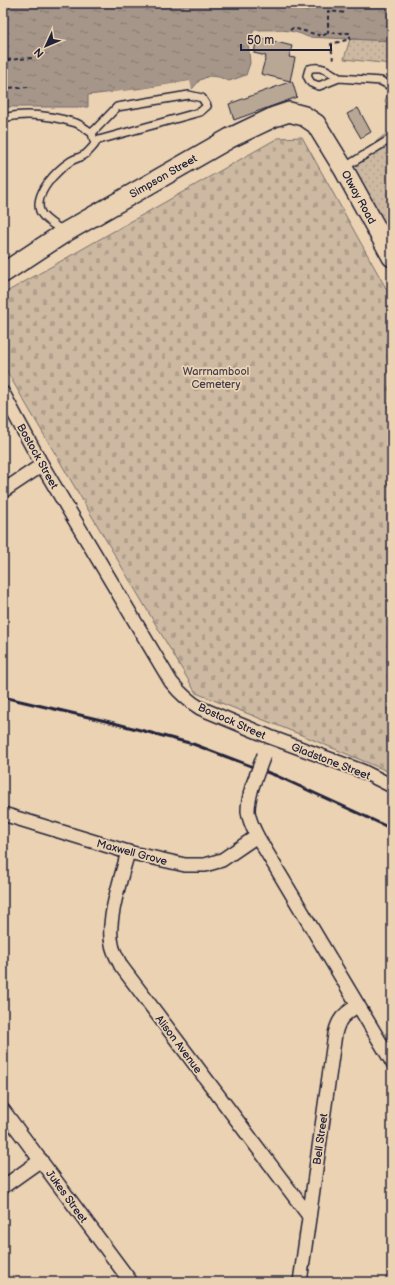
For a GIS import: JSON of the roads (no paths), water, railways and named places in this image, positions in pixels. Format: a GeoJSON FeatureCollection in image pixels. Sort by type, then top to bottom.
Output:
{"type":"FeatureCollection","features":[{"type":"Feature","properties":{"kind":"street","name":"Simpson Street"},"geometry":{"type":"LineString","coordinates":[[3,273],[64,233],[230,138],[274,117],[288,112],[304,116],[316,124],[325,138]]}},
{"type":"Feature","properties":{"kind":"street","name":"Otway Road"},"geometry":{"type":"LineString","coordinates":[[325,138],[392,257]]}},
{"type":"Feature","properties":{"kind":"street","name":"Bostock Street"},"geometry":{"type":"LineString","coordinates":[[3,393],[42,465],[171,682],[190,702],[200,708],[270,737],[252,787],[248,805],[250,821],[257,836],[358,1005],[388,1048],[392,1062]]}},
{"type":"Feature","properties":{"kind":"street"},"geometry":{"type":"LineString","coordinates":[[3,491],[42,465]]}},
{"type":"Feature","properties":{"kind":"street","name":"Gladstone Street"},"geometry":{"type":"LineString","coordinates":[[270,737],[362,771],[392,786]]}},
{"type":"Feature","properties":{"kind":"street","name":"Maxwell Grove"},"geometry":{"type":"LineString","coordinates":[[3,814],[128,852],[185,865],[205,865],[222,860],[257,836]]}},
{"type":"Feature","properties":{"kind":"street","name":"Alison Avenue"},"geometry":{"type":"LineString","coordinates":[[128,852],[114,905],[111,942],[115,955],[121,966],[309,1216]]}},
{"type":"Feature","properties":{"kind":"street","name":"Bell Street"},"geometry":{"type":"LineString","coordinates":[[300,1282],[337,1024],[341,1018],[358,1005]]}},
{"type":"Feature","properties":{"kind":"street","name":"Jukes Street"},"geometry":{"type":"LineString","coordinates":[[3,1110],[131,1282]]}},
{"type":"Feature","properties":{"kind":"street"},"geometry":{"type":"LineString","coordinates":[[3,1187],[41,1160]]}},
{"type":"Feature","properties":{"kind":"lane"},"geometry":{"type":"LineString","coordinates":[[339,78],[381,80],[392,87]]}},
{"type":"Feature","properties":{"kind":"lane"},"geometry":{"type":"LineString","coordinates":[[92,133],[117,107],[189,95],[202,98],[206,106],[200,112],[94,141]]}},
{"type":"Feature","properties":{"kind":"lane"},"geometry":{"type":"LineString","coordinates":[[3,118],[12,116],[46,117],[77,124],[92,133],[95,144],[87,154],[71,162],[53,177],[45,187],[38,201],[40,212],[64,233]]}},
{"type":"Feature","properties":{"kind":"lane"},"geometry":{"type":"LineString","coordinates":[[343,168],[392,138]]}},
{"type":"Feature","properties":{"kind":"water"},"geometry":{"type":"Polygon","coordinates":[[[3,3],[392,3],[392,41],[308,37],[288,31],[254,30],[248,42],[250,63],[246,75],[229,81],[219,77],[209,76],[200,80],[192,89],[189,81],[141,89],[88,95],[88,107],[3,107],[3,3]]]}},
{"type":"Feature","properties":{"kind":"railway"},"geometry":{"type":"LineString","coordinates":[[3,697],[110,722],[193,744],[277,776],[392,829]]}},
{"type":"Feature","properties":{"kind":"park label","name":"Warrnambool Cemetery"},"geometry":{"type":"Point","coordinates":[216,377]}}]}
